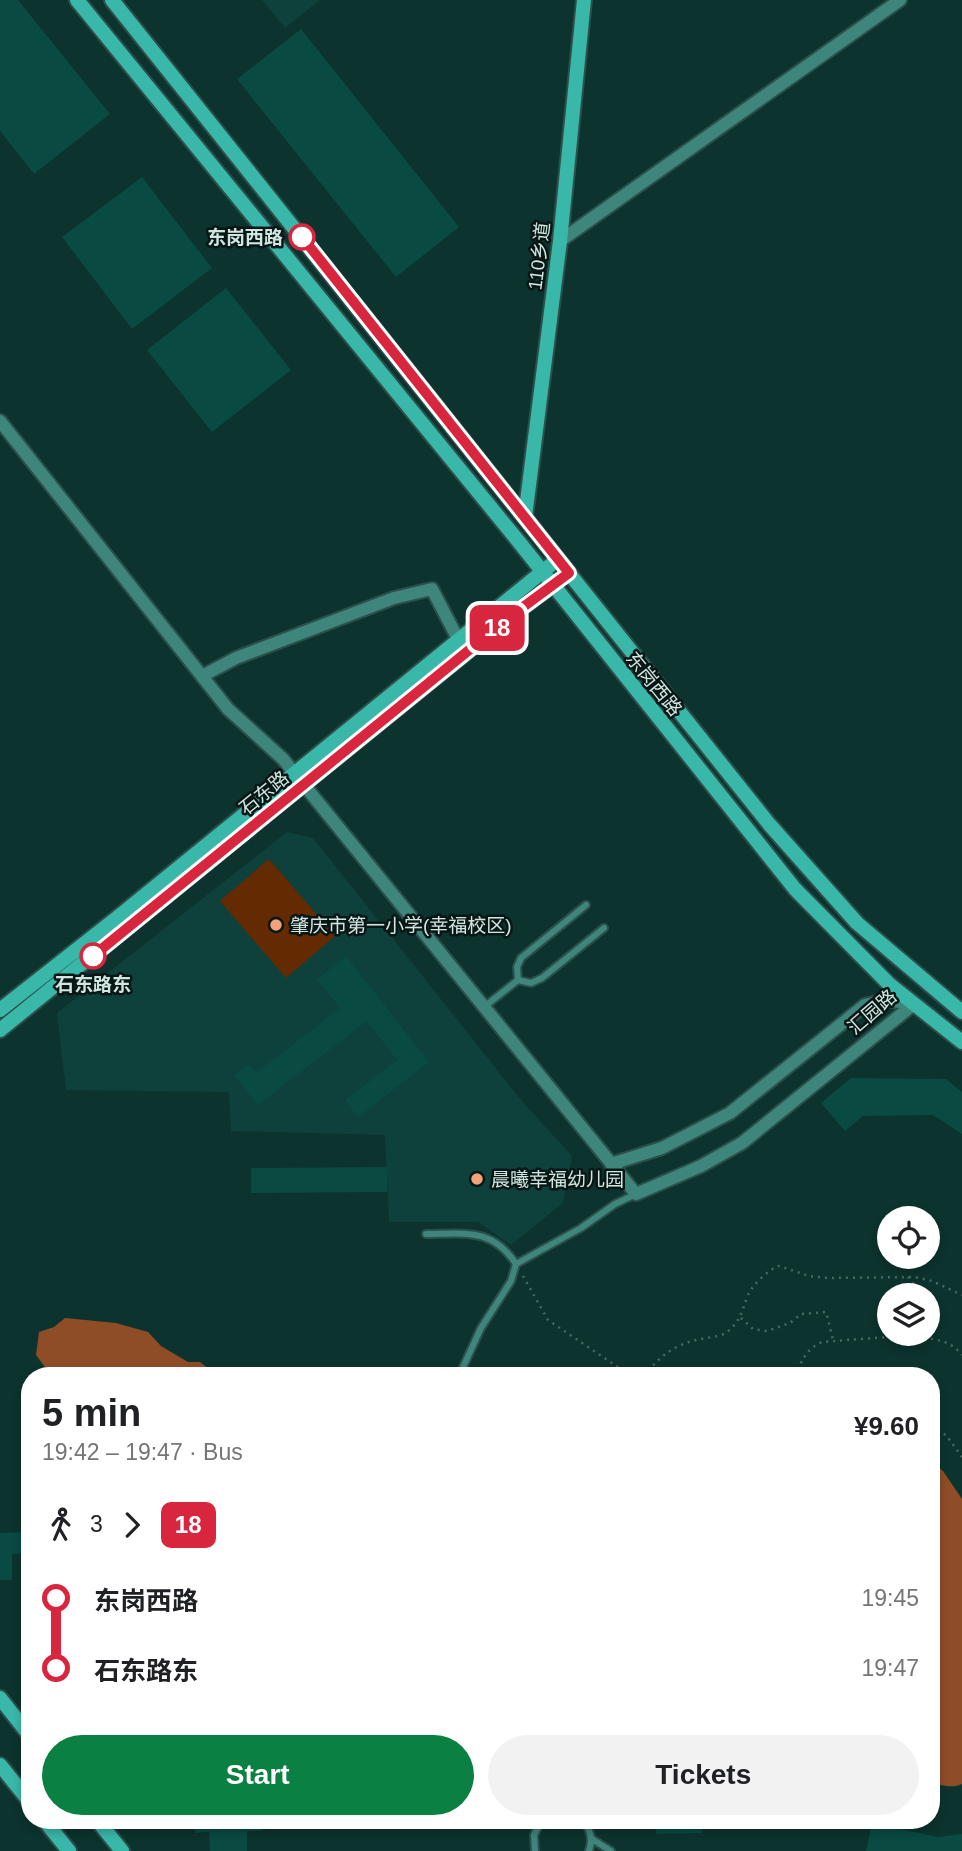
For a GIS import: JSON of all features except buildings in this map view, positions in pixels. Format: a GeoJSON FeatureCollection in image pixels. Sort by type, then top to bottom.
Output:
{"type":"FeatureCollection","features":[{"type":"Feature","properties":{"kind":"main road","name":"东岗西路"},"geometry":{"type":"LineString","coordinates":[[77,0],[542,572],[795,889],[889,984],[962,1042]]}},
{"type":"Feature","properties":{"kind":"main road","name":"东岗西路"},"geometry":{"type":"LineString","coordinates":[[112,0],[769,824],[858,923],[962,1012]]}},
{"type":"Feature","properties":{"kind":"main road","name":"110乡道"},"geometry":{"type":"LineString","coordinates":[[525,517],[560,241],[584,0]]}},
{"type":"Feature","properties":{"kind":"main road","name":"石东路"},"geometry":{"type":"LineString","coordinates":[[0,1010],[558,559]]}},
{"type":"Feature","properties":{"kind":"main road","name":"石东路"},"geometry":{"type":"LineString","coordinates":[[0,1030],[511,616],[569,573]]}},
{"type":"Feature","properties":{"kind":"main road"},"geometry":{"type":"LineString","coordinates":[[0,1698],[21,1725]]}},
{"type":"Feature","properties":{"kind":"main road"},"geometry":{"type":"LineString","coordinates":[[0,1765],[21,1791]]}},
{"type":"Feature","properties":{"kind":"main road"},"geometry":{"type":"LineString","coordinates":[[51,1829],[69,1851]]}},
{"type":"Feature","properties":{"kind":"main road"},"geometry":{"type":"LineString","coordinates":[[104,1829],[122,1851]]}},
{"type":"Feature","properties":{"kind":"street"},"geometry":{"type":"LineString","coordinates":[[560,241],[900,0]]}},
{"type":"Feature","properties":{"kind":"street"},"geometry":{"type":"LineString","coordinates":[[0,421],[228,709],[284,759],[636,1194]]}},
{"type":"Feature","properties":{"kind":"street"},"geometry":{"type":"LineString","coordinates":[[202,676],[236,658],[394,598],[432,589],[457,639]]}},
{"type":"Feature","properties":{"kind":"street","name":"汇园路"},"geometry":{"type":"LineString","coordinates":[[611,1164],[662,1148],[730,1113],[865,1005],[886,1000],[914,1004]]}},
{"type":"Feature","properties":{"kind":"street","name":"汇园路"},"geometry":{"type":"LineString","coordinates":[[636,1194],[701,1166],[742,1143],[914,1004]]}},
{"type":"Feature","properties":{"kind":"lane"},"geometry":{"type":"LineString","coordinates":[[518,980],[517,967],[521,958],[586,905]]}},
{"type":"Feature","properties":{"kind":"lane"},"geometry":{"type":"LineString","coordinates":[[518,980],[531,983],[542,978],[604,928]]}},
{"type":"Feature","properties":{"kind":"lane"},"geometry":{"type":"LineString","coordinates":[[484,1007],[518,980]]}},
{"type":"Feature","properties":{"kind":"lane"},"geometry":{"type":"LineString","coordinates":[[463,1367],[481,1328],[510,1281],[516,1264],[636,1194]]}},
{"type":"Feature","properties":{"kind":"lane"},"geometry":{"type":"LineString","coordinates":[[426,1234],[479,1234],[506,1248],[516,1264]]}},
{"type":"Feature","properties":{"kind":"lane"},"geometry":{"type":"LineString","coordinates":[[535,1851],[536,1829]]}},
{"type":"Feature","properties":{"kind":"lane"},"geometry":{"type":"LineString","coordinates":[[588,1829],[592,1839],[589,1851]]}},
{"type":"Feature","properties":{"kind":"lane"},"geometry":{"type":"LineString","coordinates":[[592,1839],[611,1851]]}},
{"type":"Feature","properties":{"kind":"path"},"geometry":{"type":"LineString","coordinates":[[516,1264],[548,1320],[618,1367]]}},
{"type":"Feature","properties":{"kind":"path"},"geometry":{"type":"LineString","coordinates":[[651,1367],[674,1346],[725,1334],[741,1318],[749,1292],[772,1269],[779,1266],[809,1276],[827,1278],[908,1277],[932,1281],[962,1296]]}},
{"type":"Feature","properties":{"kind":"path"},"geometry":{"type":"LineString","coordinates":[[908,1277],[913,1283]]}},
{"type":"Feature","properties":{"kind":"path"},"geometry":{"type":"LineString","coordinates":[[741,1318],[753,1329],[767,1331],[790,1323],[801,1314],[826,1312],[834,1341]]}},
{"type":"Feature","properties":{"kind":"path"},"geometry":{"type":"LineString","coordinates":[[799,1367],[812,1346],[822,1342],[877,1340]]}},
{"type":"Feature","properties":{"kind":"path"},"geometry":{"type":"LineString","coordinates":[[940,1341],[962,1354]]}},
{"type":"Feature","properties":{"kind":"path"},"geometry":{"type":"LineString","coordinates":[[940,1432],[946,1435],[962,1457]]}},
{"type":"Feature","properties":{"kind":"shaded area"},"geometry":{"type":"Polygon","coordinates":[[[262,0],[320,0],[285,28],[262,0]]]}},
{"type":"Feature","properties":{"kind":"shaded area","name":"肇庆市第一小学(幸福校区)"},"geometry":{"type":"Polygon","coordinates":[[[287,832],[313,838],[521,1100],[572,1156],[563,1203],[511,1245],[478,1222],[389,1222],[385,1135],[231,1131],[229,1092],[66,1090],[57,1013],[287,832]]]}},
{"type":"Feature","properties":{"kind":"shaded area"},"geometry":{"type":"Polygon","coordinates":[[[269,859],[335,936],[286,978],[220,901],[269,859]]]}},
{"type":"Feature","properties":{"kind":"shaded area"},"geometry":{"type":"Polygon","coordinates":[[[65,1318],[116,1323],[148,1332],[161,1346],[188,1362],[200,1362],[206,1367],[45,1367],[36,1355],[39,1332],[54,1327],[65,1318]]]}},
{"type":"Feature","properties":{"kind":"shaded area"},"geometry":{"type":"Polygon","coordinates":[[[940,1469],[962,1499],[962,1784],[942,1785],[940,1469]]]}},
{"type":"Feature","properties":{"kind":"bus line","name":"18"},"geometry":{"type":"LineString","coordinates":[[93,956],[511,616],[569,573],[302,237]]}},
{"type":"Feature","properties":{"kind":"place","name":"东岗西路"},"geometry":{"type":"Point","coordinates":[302,237]}},
{"type":"Feature","properties":{"kind":"place","name":"肇庆市第一小学(幸福校区)"},"geometry":{"type":"Point","coordinates":[276,925]}},
{"type":"Feature","properties":{"kind":"place","name":"石东路东"},"geometry":{"type":"Point","coordinates":[93,956]}},
{"type":"Feature","properties":{"kind":"place","name":"晨曦幸福幼儿园"},"geometry":{"type":"Point","coordinates":[477,1179]}}]}
